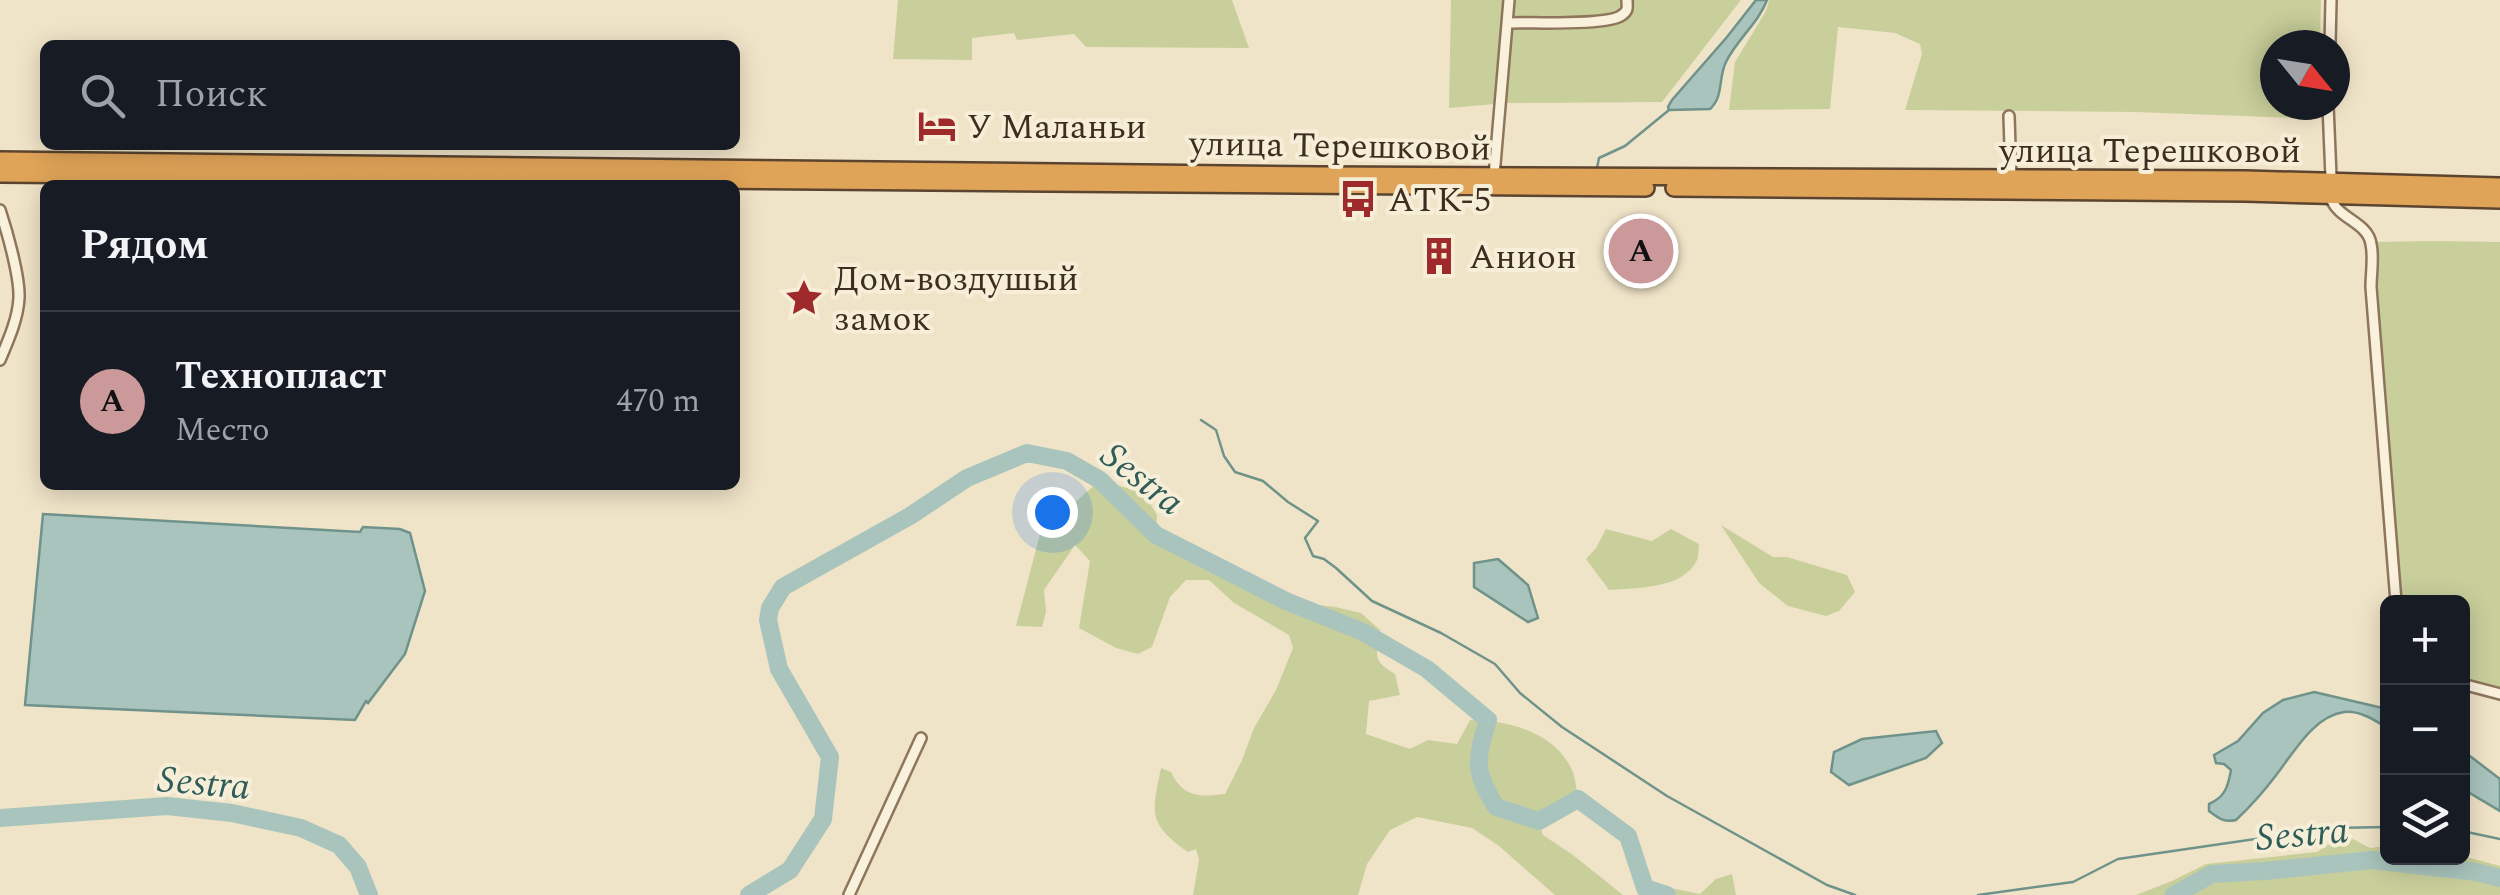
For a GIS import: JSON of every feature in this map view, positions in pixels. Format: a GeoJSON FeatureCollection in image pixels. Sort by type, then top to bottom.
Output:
{"type":"FeatureCollection","features":[{"type":"Feature","properties":{"kind":"highway","name":"улица Терешковой"},"geometry":{"type":"LineString","coordinates":[[0,160],[2011,180],[2331,188],[2500,200]]}},
{"type":"Feature","properties":{"kind":"highway","name":"улица Терешковой"},"geometry":{"type":"LineString","coordinates":[[0,174],[2500,186]]}},
{"type":"Feature","properties":{"kind":"street"},"geometry":{"type":"LineString","coordinates":[[1494,176],[1509,0]]}},
{"type":"Feature","properties":{"kind":"street"},"geometry":{"type":"LineString","coordinates":[[1509,23],[1603,21],[1621,16],[1628,0]]}},
{"type":"Feature","properties":{"kind":"street"},"geometry":{"type":"LineString","coordinates":[[2330,30],[2331,0]]}},
{"type":"Feature","properties":{"kind":"street"},"geometry":{"type":"LineString","coordinates":[[2009,116],[2011,180]]}},
{"type":"Feature","properties":{"kind":"street"},"geometry":{"type":"LineString","coordinates":[[2329,120],[2331,188],[2337,212],[2372,240],[2370,288],[2395,595]]}},
{"type":"Feature","properties":{"kind":"street"},"geometry":{"type":"LineString","coordinates":[[0,210],[19,297],[11,335],[0,360]]}},
{"type":"Feature","properties":{"kind":"street"},"geometry":{"type":"LineString","coordinates":[[2466,685],[2500,694]]}},
{"type":"Feature","properties":{"kind":"street"},"geometry":{"type":"LineString","coordinates":[[849,895],[921,738]]}},
{"type":"Feature","properties":{"kind":"green space"},"geometry":{"type":"Polygon","coordinates":[[[898,0],[1232,0],[1249,48],[1086,47],[1074,34],[1017,40],[1014,33],[972,38],[972,60],[893,59],[898,0]]]}},
{"type":"Feature","properties":{"kind":"green space"},"geometry":{"type":"Polygon","coordinates":[[[1451,0],[1741,0],[1662,102],[1507,103],[1449,108],[1451,0]]]}},
{"type":"Feature","properties":{"kind":"green space"},"geometry":{"type":"Polygon","coordinates":[[[1769,0],[2321,0],[2320,30],[2260,30],[2260,117],[1905,110],[1922,54],[1920,44],[1895,33],[1838,27],[1830,109],[1729,110],[1735,62],[1769,0]]]}},
{"type":"Feature","properties":{"kind":"green space"},"geometry":{"type":"Polygon","coordinates":[[[2375,242],[2500,242],[2500,688],[2470,681],[2470,595],[2399,595],[2375,242]]]}},
{"type":"Feature","properties":{"kind":"green space"},"geometry":{"type":"Polygon","coordinates":[[[1100,480],[1144,493],[1157,515],[1156,535],[1286,601],[1361,613],[1380,630],[1377,656],[1395,674],[1400,695],[1369,701],[1366,734],[1410,749],[1428,740],[1457,744],[1470,720],[1528,730],[1553,745],[1573,772],[1578,799],[1539,821],[1543,835],[1623,895],[1555,895],[1472,828],[1417,817],[1390,830],[1367,864],[1358,895],[1193,895],[1199,860],[1196,849],[1188,852],[1175,842],[1156,816],[1161,768],[1171,772],[1181,787],[1194,794],[1225,794],[1293,648],[1289,635],[1234,603],[1209,580],[1186,580],[1170,597],[1152,647],[1138,654],[1116,648],[1079,628],[1090,561],[1075,545],[1044,590],[1046,612],[1042,627],[1016,626],[1040,534],[1100,480]]]}},
{"type":"Feature","properties":{"kind":"green space"},"geometry":{"type":"Polygon","coordinates":[[[1721,525],[1773,557],[1787,557],[1847,575],[1855,592],[1839,611],[1826,616],[1788,606],[1759,583],[1721,525]]]}},
{"type":"Feature","properties":{"kind":"green space"},"geometry":{"type":"Polygon","coordinates":[[[1606,529],[1652,541],[1671,529],[1699,544],[1698,558],[1691,570],[1671,582],[1609,590],[1586,559],[1606,529]]]}},
{"type":"Feature","properties":{"kind":"green space"},"geometry":{"type":"Polygon","coordinates":[[[2349,837],[2370,848],[2380,847],[2380,865],[2470,865],[2470,858],[2500,866],[2500,895],[2136,895],[2206,864],[2317,852],[2349,837]]]}},
{"type":"Feature","properties":{"kind":"green space"},"geometry":{"type":"Polygon","coordinates":[[[1732,874],[1736,895],[1637,895],[1661,886],[1700,894],[1716,879],[1732,874]]]}},
{"type":"Feature","properties":{"kind":"water"},"geometry":{"type":"Polygon","coordinates":[[[1756,0],[1767,0],[1726,62],[1714,104],[1710,109],[1669,110],[1672,100],[1756,0]]]}},
{"type":"Feature","properties":{"kind":"water"},"geometry":{"type":"Polygon","coordinates":[[[43,514],[360,532],[363,527],[400,529],[410,533],[425,591],[405,654],[355,720],[25,705],[43,514]]]}},
{"type":"Feature","properties":{"kind":"water"},"geometry":{"type":"Polygon","coordinates":[[[1498,559],[1528,585],[1538,618],[1528,622],[1474,587],[1474,563],[1498,559]]]}},
{"type":"Feature","properties":{"kind":"water"},"geometry":{"type":"Polygon","coordinates":[[[2314,692],[2380,707],[2380,724],[2344,712],[2323,720],[2236,820],[2218,818],[2209,811],[2209,804],[2225,791],[2231,770],[2216,763],[2214,755],[2238,741],[2263,713],[2283,700],[2314,692]]]}},
{"type":"Feature","properties":{"kind":"water"},"geometry":{"type":"Polygon","coordinates":[[[1936,731],[1942,743],[1926,758],[1849,785],[1831,772],[1834,752],[1862,739],[1936,731]]]}},
{"type":"Feature","properties":{"kind":"water"},"geometry":{"type":"Polygon","coordinates":[[[2470,756],[2500,779],[2500,811],[2470,793],[2470,756]]]}},
{"type":"Feature","properties":{"kind":"waterway"},"geometry":{"type":"LineString","coordinates":[[1597,168],[1599,158],[1625,146],[1669,110]]}},
{"type":"Feature","properties":{"kind":"waterway"},"geometry":{"type":"LineString","coordinates":[[1201,420],[1216,430],[1224,456],[1235,472],[1263,481],[1318,521],[1305,538],[1313,556],[1336,568],[1372,601],[1495,664],[1520,693],[1562,727],[1667,796],[1827,885],[1855,895]]}},
{"type":"Feature","properties":{"kind":"waterway","name":"Sestra"},"geometry":{"type":"LineString","coordinates":[[749,895],[790,870],[823,819],[830,757],[779,669],[768,620],[770,608],[783,587],[910,516],[967,478],[1027,453],[1067,461],[1100,480],[1156,535],[1286,601],[1363,632],[1427,669],[1488,720],[1479,765],[1483,783],[1496,807],[1539,821],[1578,799],[1628,836],[1645,888],[1667,895]]}},
{"type":"Feature","properties":{"kind":"waterway","name":"Sestra"},"geometry":{"type":"LineString","coordinates":[[0,818],[167,806],[232,813],[301,828],[339,845],[358,867],[369,895]]}},
{"type":"Feature","properties":{"kind":"waterway"},"geometry":{"type":"LineString","coordinates":[[1978,895],[2073,882],[2118,859],[2330,828],[2380,827]]}},
{"type":"Feature","properties":{"kind":"waterway"},"geometry":{"type":"LineString","coordinates":[[2470,833],[2500,839]]}},
{"type":"Feature","properties":{"kind":"waterway","name":"Sestra"},"geometry":{"type":"LineString","coordinates":[[2174,895],[2212,874],[2372,860],[2500,878]]}},
{"type":"Feature","properties":{"kind":"place","name":"У Маланьи"},"geometry":{"type":"Point","coordinates":[937,126]}},
{"type":"Feature","properties":{"kind":"place","name":"АТК-5"},"geometry":{"type":"Point","coordinates":[1358,199]}},
{"type":"Feature","properties":{"kind":"place","name":"Технопласт"},"geometry":{"type":"Point","coordinates":[1641,251]}},
{"type":"Feature","properties":{"kind":"place","name":"Анион"},"geometry":{"type":"Point","coordinates":[1439,256]}},
{"type":"Feature","properties":{"kind":"place","name":"Дом-воздушый замок"},"geometry":{"type":"Point","coordinates":[804,298]}}]}
